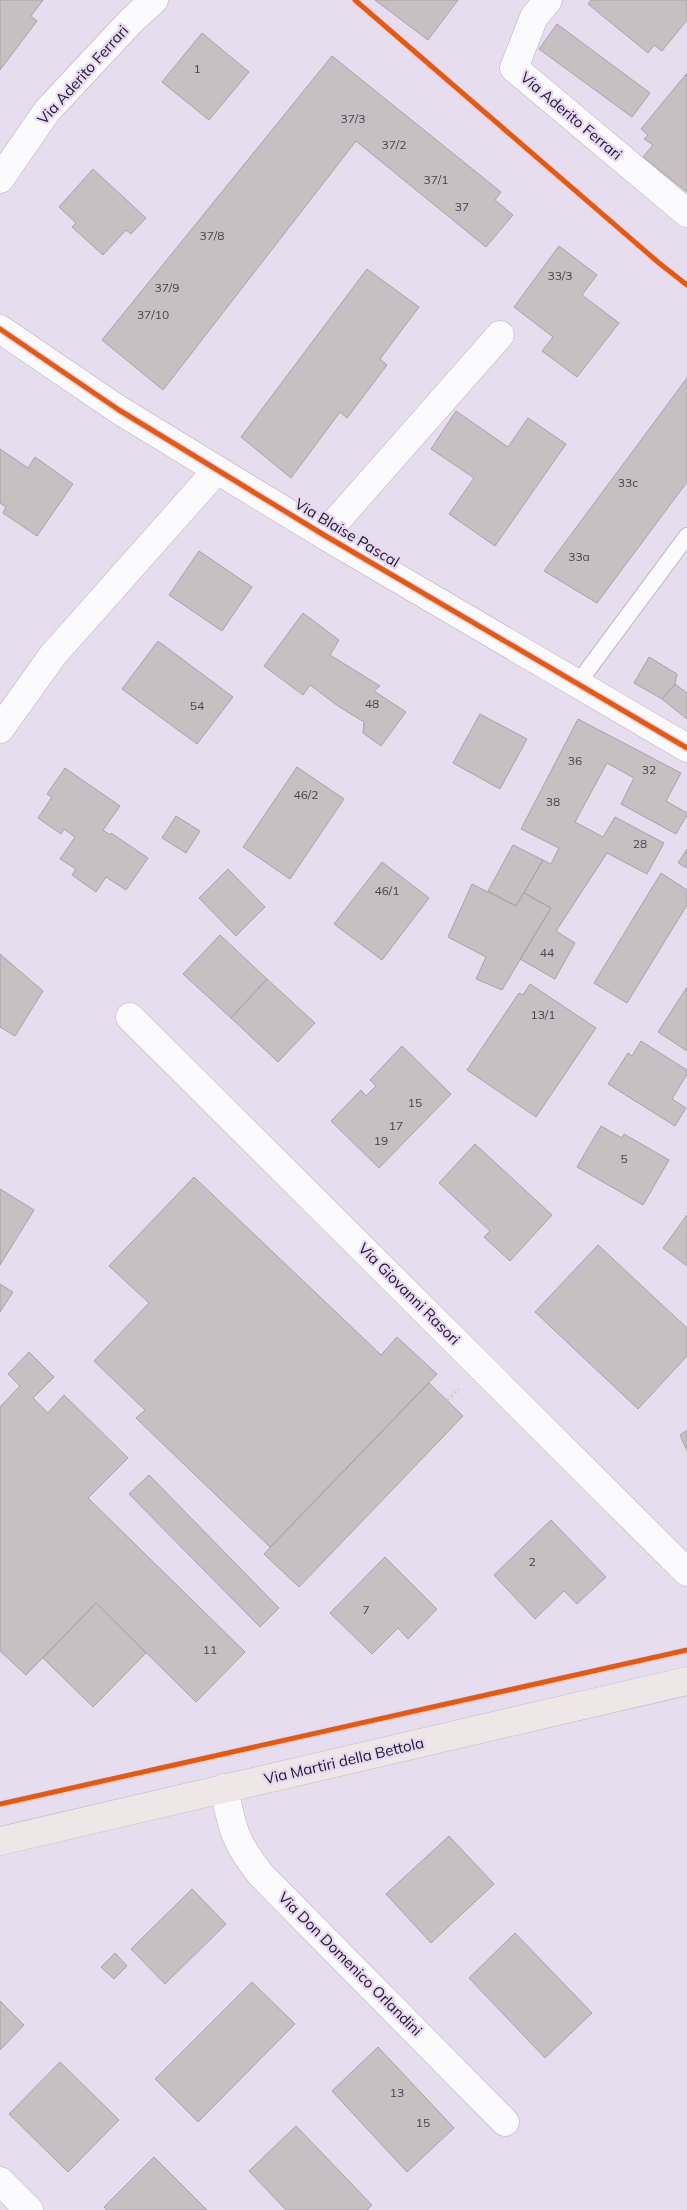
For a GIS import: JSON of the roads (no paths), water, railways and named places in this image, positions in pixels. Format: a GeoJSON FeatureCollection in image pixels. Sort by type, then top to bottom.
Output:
{"type":"FeatureCollection","features":[{"type":"Feature","properties":{"kind":"main road","name":"Via Martiri della Bettola"},"geometry":{"type":"LineString","coordinates":[[0,1841],[687,1681]]}},
{"type":"Feature","properties":{"kind":"street","name":"Via Aderito Ferrari"},"geometry":{"type":"LineString","coordinates":[[0,179],[47,111],[131,21],[154,0]]}},
{"type":"Feature","properties":{"kind":"street","name":"Via Aderito Ferrari"},"geometry":{"type":"LineString","coordinates":[[548,0],[534,17],[514,68],[687,213]]}},
{"type":"Feature","properties":{"kind":"street","name":"Via Blaise Pascal"},"geometry":{"type":"LineString","coordinates":[[0,330],[119,410],[217,470],[687,748]]}},
{"type":"Feature","properties":{"kind":"street","name":"Via Blaise Pascal"},"geometry":{"type":"LineString","coordinates":[[324,535],[500,334]]}},
{"type":"Feature","properties":{"kind":"street"},"geometry":{"type":"LineString","coordinates":[[0,729],[53,655],[217,470]]}},
{"type":"Feature","properties":{"kind":"street","name":"Via Giovanni Rasori"},"geometry":{"type":"LineString","coordinates":[[130,1017],[687,1572]]}},
{"type":"Feature","properties":{"kind":"street","name":"Via Don Domenico Orlandini"},"geometry":{"type":"LineString","coordinates":[[224,1788],[230,1819],[238,1842],[261,1875],[505,2122]]}},
{"type":"Feature","properties":{"kind":"street"},"geometry":{"type":"LineString","coordinates":[[0,2181],[29,2210]]}},
{"type":"Feature","properties":{"kind":"lane"},"geometry":{"type":"LineString","coordinates":[[578,683],[687,536]]}}]}
